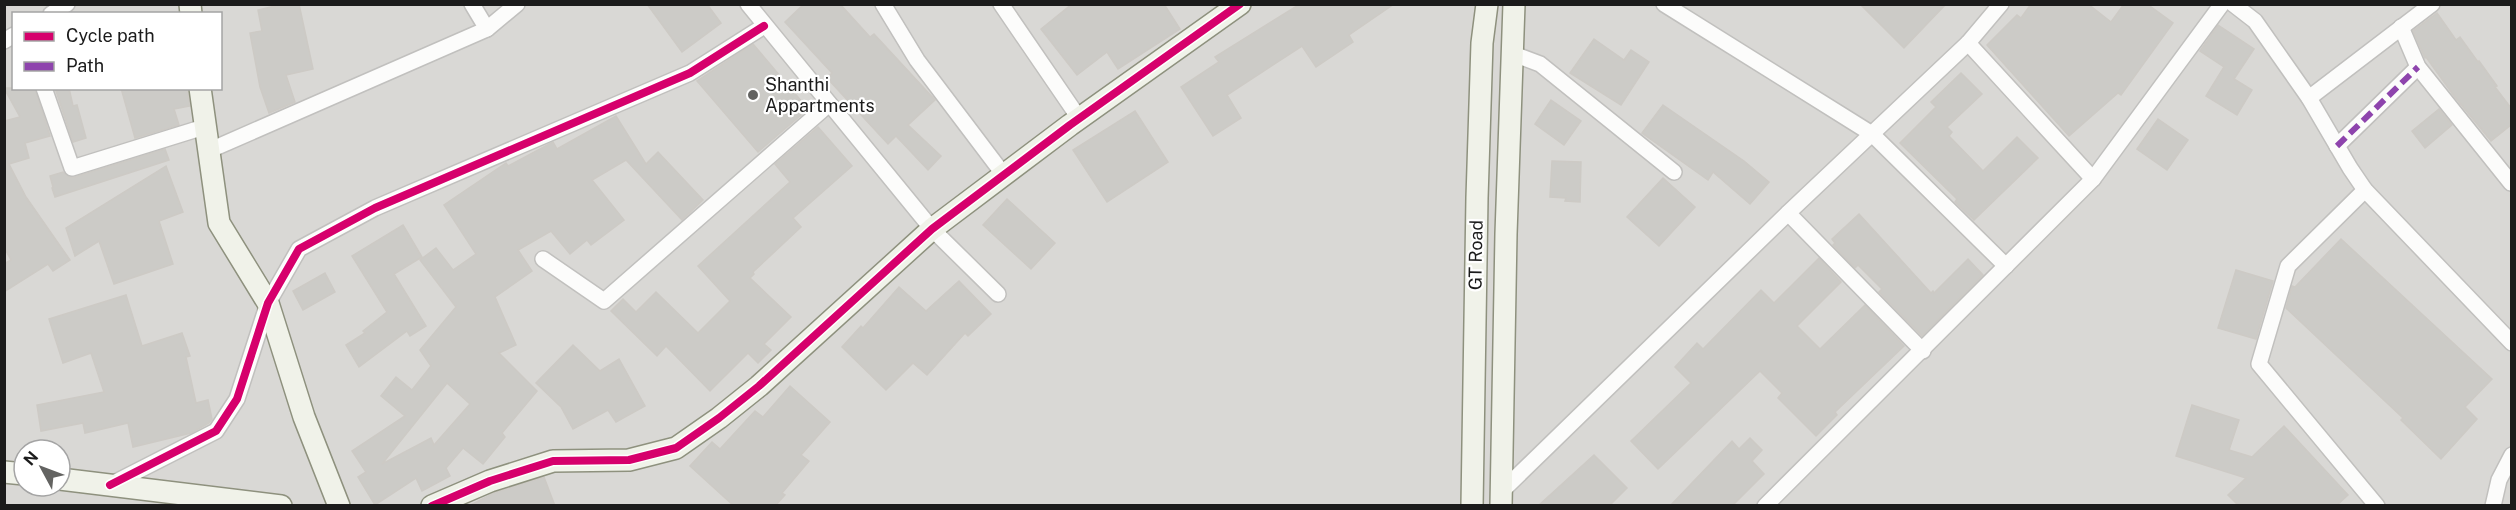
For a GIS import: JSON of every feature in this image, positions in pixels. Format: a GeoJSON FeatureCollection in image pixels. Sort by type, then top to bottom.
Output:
{"type":"FeatureCollection","features":[{"type":"Feature","properties":{"kind":"street"},"geometry":{"type":"LineString","coordinates":[[54,12],[67,4]]}},
{"type":"Feature","properties":{"kind":"street"},"geometry":{"type":"LineString","coordinates":[[472,4],[487,29]]}},
{"type":"Feature","properties":{"kind":"street"},"geometry":{"type":"LineString","coordinates":[[208,151],[487,29],[517,4]]}},
{"type":"Feature","properties":{"kind":"street"},"geometry":{"type":"LineString","coordinates":[[748,4],[932,229],[998,294]]}},
{"type":"Feature","properties":{"kind":"street"},"geometry":{"type":"LineString","coordinates":[[883,4],[917,60],[1004,175]]}},
{"type":"Feature","properties":{"kind":"street"},"geometry":{"type":"LineString","coordinates":[[1001,4],[1080,118]]}},
{"type":"Feature","properties":{"kind":"street"},"geometry":{"type":"LineString","coordinates":[[432,506],[490,481],[553,461],[629,460],[676,448],[759,386],[932,229],[1080,118],[1240,4]]}},
{"type":"Feature","properties":{"kind":"street","name":"GT Road"},"geometry":{"type":"LineString","coordinates":[[1472,506],[1477,198],[1482,43],[1486,4]]}},
{"type":"Feature","properties":{"kind":"street"},"geometry":{"type":"LineString","coordinates":[[1502,498],[1511,53],[1514,4]]}},
{"type":"Feature","properties":{"kind":"street"},"geometry":{"type":"LineString","coordinates":[[1664,4],[1872,134],[2006,266]]}},
{"type":"Feature","properties":{"kind":"street"},"geometry":{"type":"LineString","coordinates":[[1502,498],[1788,213],[1968,43],[2001,4]]}},
{"type":"Feature","properties":{"kind":"street"},"geometry":{"type":"LineString","coordinates":[[1766,506],[2093,179],[2222,4]]}},
{"type":"Feature","properties":{"kind":"street"},"geometry":{"type":"LineString","coordinates":[[2234,4],[2255,21],[2309,98],[2365,190],[2511,343]]}},
{"type":"Feature","properties":{"kind":"street"},"geometry":{"type":"LineString","coordinates":[[2309,98],[2432,4]]}},
{"type":"Feature","properties":{"kind":"street"},"geometry":{"type":"LineString","coordinates":[[110,485],[216,431],[237,399],[268,303],[299,249],[375,208],[690,73],[764,26]]}},
{"type":"Feature","properties":{"kind":"street"},"geometry":{"type":"LineString","coordinates":[[2401,27],[2418,67],[2511,183]]}},
{"type":"Feature","properties":{"kind":"street"},"geometry":{"type":"LineString","coordinates":[[1968,43],[2093,179]]}},
{"type":"Feature","properties":{"kind":"street"},"geometry":{"type":"LineString","coordinates":[[1511,53],[1540,64],[1674,172]]}},
{"type":"Feature","properties":{"kind":"street"},"geometry":{"type":"LineString","coordinates":[[2337,146],[2418,67]]}},
{"type":"Feature","properties":{"kind":"street"},"geometry":{"type":"LineString","coordinates":[[45,90],[72,168],[204,127]]}},
{"type":"Feature","properties":{"kind":"street"},"geometry":{"type":"LineString","coordinates":[[200,90],[219,223],[268,303],[304,417],[339,506]]}},
{"type":"Feature","properties":{"kind":"street"},"geometry":{"type":"LineString","coordinates":[[543,259],[604,301],[829,104]]}},
{"type":"Feature","properties":{"kind":"street"},"geometry":{"type":"LineString","coordinates":[[2365,190],[2288,266],[2259,364],[2377,506]]}},
{"type":"Feature","properties":{"kind":"street"},"geometry":{"type":"LineString","coordinates":[[1788,213],[1923,351]]}},
{"type":"Feature","properties":{"kind":"street"},"geometry":{"type":"LineString","coordinates":[[2493,506],[2499,480],[2511,455]]}},
{"type":"Feature","properties":{"kind":"street"},"geometry":{"type":"LineString","coordinates":[[72,480],[281,506]]}},
{"type":"Feature","properties":{"kind":"shaded area"},"geometry":{"type":"Polygon","coordinates":[[[5,5],[2511,5],[2511,505],[5,505],[5,5]]]}},
{"type":"Feature","properties":{"kind":"building"},"geometry":{"type":"Polygon","coordinates":[[[283,4],[299,4],[313,69],[286,75],[295,102],[269,113],[260,87],[250,33],[262,31],[258,10],[283,4]]]}},
{"type":"Feature","properties":{"kind":"building"},"geometry":{"type":"Polygon","coordinates":[[[647,4],[707,4],[721,23],[682,52],[647,4]]]}},
{"type":"Feature","properties":{"kind":"building"},"geometry":{"type":"Polygon","coordinates":[[[804,4],[840,4],[870,37],[874,34],[935,100],[908,125],[941,156],[928,170],[896,136],[888,144],[827,78],[832,73],[785,22],[804,4]]]}},
{"type":"Feature","properties":{"kind":"building"},"geometry":{"type":"Polygon","coordinates":[[[1072,4],[1164,4],[1180,29],[1118,69],[1107,52],[1077,75],[1041,29],[1072,4]]]}},
{"type":"Feature","properties":{"kind":"building"},"geometry":{"type":"Polygon","coordinates":[[[1300,4],[1394,4],[1349,35],[1353,42],[1316,67],[1302,46],[1227,95],[1241,118],[1213,136],[1181,87],[1219,62],[1215,57],[1300,4]]]}},
{"type":"Feature","properties":{"kind":"building"},"geometry":{"type":"Polygon","coordinates":[[[1860,4],[1946,4],[1904,48],[1860,4]]]}},
{"type":"Feature","properties":{"kind":"building"},"geometry":{"type":"Polygon","coordinates":[[[2031,4],[2088,4],[2111,22],[2124,4],[2147,4],[2173,23],[2121,95],[2118,93],[2069,136],[1987,45],[2017,15],[2021,18],[2031,4]]]}},
{"type":"Feature","properties":{"kind":"building"},"geometry":{"type":"Polygon","coordinates":[[[2437,13],[2456,40],[2460,37],[2479,61],[2511,108],[2511,125],[2491,141],[2425,58],[2413,31],[2437,13]]]}},
{"type":"Feature","properties":{"kind":"building"},"geometry":{"type":"Polygon","coordinates":[[[2218,25],[2254,49],[2234,79],[2252,90],[2237,115],[2206,96],[2224,67],[2200,51],[2218,25]]]}},
{"type":"Feature","properties":{"kind":"building"},"geometry":{"type":"Polygon","coordinates":[[[1594,39],[1624,60],[1631,50],[1649,62],[1621,105],[1570,73],[1594,39]]]}},
{"type":"Feature","properties":{"kind":"building","name":"Shanthi Appartments"},"geometry":{"type":"Polygon","coordinates":[[[753,44],[808,109],[758,152],[697,81],[753,44]]]}},
{"type":"Feature","properties":{"kind":"building"},"geometry":{"type":"Polygon","coordinates":[[[1961,73],[1982,94],[1947,127],[1952,132],[1949,136],[1983,171],[2017,137],[2038,158],[1974,220],[1955,202],[1957,199],[1900,143],[1936,107],[1931,102],[1961,73]]]}},
{"type":"Feature","properties":{"kind":"building"},"geometry":{"type":"Polygon","coordinates":[[[4,88],[36,90],[50,136],[25,143],[29,158],[9,164],[26,197],[70,260],[53,271],[48,264],[4,292],[4,264],[11,260],[4,247],[4,121],[20,117],[4,88]]]}},
{"type":"Feature","properties":{"kind":"building"},"geometry":{"type":"Polygon","coordinates":[[[56,90],[69,90],[73,106],[77,105],[86,138],[73,142],[56,90]]]}},
{"type":"Feature","properties":{"kind":"building"},"geometry":{"type":"Polygon","coordinates":[[[122,90],[187,90],[190,106],[174,109],[179,125],[135,138],[122,90]]]}},
{"type":"Feature","properties":{"kind":"building"},"geometry":{"type":"Polygon","coordinates":[[[1551,100],[1581,121],[1564,145],[1535,124],[1551,100]]]}},
{"type":"Feature","properties":{"kind":"building"},"geometry":{"type":"Polygon","coordinates":[[[1663,105],[1744,161],[1769,182],[1750,204],[1713,172],[1708,180],[1642,133],[1663,105]]]}},
{"type":"Feature","properties":{"kind":"building"},"geometry":{"type":"Polygon","coordinates":[[[2439,109],[2452,125],[2425,148],[2412,131],[2439,109]]]}},
{"type":"Feature","properties":{"kind":"building"},"geometry":{"type":"Polygon","coordinates":[[[1135,111],[1168,162],[1107,202],[1073,150],[1135,111]]]}},
{"type":"Feature","properties":{"kind":"building"},"geometry":{"type":"Polygon","coordinates":[[[616,116],[646,164],[658,152],[703,200],[682,220],[626,160],[592,180],[624,220],[591,245],[587,240],[570,254],[551,231],[518,250],[532,271],[495,297],[516,345],[499,353],[537,391],[502,433],[505,437],[483,464],[463,448],[446,468],[450,476],[422,491],[416,478],[375,505],[358,477],[366,472],[352,451],[405,416],[381,396],[396,377],[412,390],[431,366],[420,350],[456,307],[420,260],[436,248],[453,270],[476,254],[444,205],[506,163],[508,166],[553,142],[557,149],[616,116]],[[447,383],[382,464],[431,438],[434,445],[470,404],[447,383]]]}},
{"type":"Feature","properties":{"kind":"building"},"geometry":{"type":"Polygon","coordinates":[[[2158,119],[2188,140],[2167,170],[2137,149],[2158,119]]]}},
{"type":"Feature","properties":{"kind":"building"},"geometry":{"type":"Polygon","coordinates":[[[818,127],[852,166],[793,218],[801,227],[753,272],[750,278],[791,317],[764,344],[771,350],[758,363],[748,353],[710,391],[666,346],[657,356],[611,311],[623,299],[636,312],[656,292],[698,333],[730,301],[698,266],[790,182],[775,164],[818,127]]]}},
{"type":"Feature","properties":{"kind":"building"},"geometry":{"type":"Polygon","coordinates":[[[165,149],[169,160],[55,197],[50,176],[63,172],[69,177],[75,177],[165,149]]]}},
{"type":"Feature","properties":{"kind":"building"},"geometry":{"type":"Polygon","coordinates":[[[1552,161],[1581,162],[1580,202],[1550,197],[1552,161]]]}},
{"type":"Feature","properties":{"kind":"building"},"geometry":{"type":"Polygon","coordinates":[[[166,166],[183,212],[159,221],[173,264],[114,284],[99,241],[75,256],[66,228],[166,166]]]}},
{"type":"Feature","properties":{"kind":"building"},"geometry":{"type":"Polygon","coordinates":[[[1663,178],[1695,207],[1659,246],[1627,217],[1663,178]]]}},
{"type":"Feature","properties":{"kind":"building"},"geometry":{"type":"Polygon","coordinates":[[[1007,199],[1055,243],[1031,269],[983,225],[1007,199]]]}},
{"type":"Feature","properties":{"kind":"building"},"geometry":{"type":"Polygon","coordinates":[[[1859,214],[1931,293],[1933,291],[1934,293],[1968,259],[1983,275],[1922,336],[1879,292],[1882,289],[1858,265],[1855,268],[1833,245],[1835,243],[1832,239],[1859,214]]]}},
{"type":"Feature","properties":{"kind":"building"},"geometry":{"type":"Polygon","coordinates":[[[403,225],[422,257],[394,274],[426,326],[410,336],[407,331],[359,367],[346,345],[365,333],[363,331],[387,312],[352,256],[403,225]]]}},
{"type":"Feature","properties":{"kind":"building"},"geometry":{"type":"Polygon","coordinates":[[[2341,239],[2492,379],[2465,407],[2477,419],[2441,459],[2401,420],[2403,418],[2286,308],[2292,286],[2295,287],[2341,239]]]}},
{"type":"Feature","properties":{"kind":"building"},"geometry":{"type":"Polygon","coordinates":[[[1819,258],[1841,282],[1797,326],[1820,349],[1865,305],[1904,346],[1835,412],[1837,415],[1816,436],[1778,398],[1782,393],[1760,371],[1658,469],[1631,441],[1691,383],[1675,367],[1697,343],[1703,349],[1761,290],[1774,303],[1819,258]]]}},
{"type":"Feature","properties":{"kind":"building"},"geometry":{"type":"Polygon","coordinates":[[[2236,270],[2273,281],[2256,339],[2218,328],[2236,270]]]}},
{"type":"Feature","properties":{"kind":"building"},"geometry":{"type":"Polygon","coordinates":[[[325,273],[335,292],[303,310],[293,291],[325,273]]]}},
{"type":"Feature","properties":{"kind":"building"},"geometry":{"type":"Polygon","coordinates":[[[959,281],[991,314],[968,336],[965,333],[927,375],[913,363],[886,390],[842,347],[861,326],[863,328],[899,287],[926,311],[959,281]]]}},
{"type":"Feature","properties":{"kind":"building"},"geometry":{"type":"Polygon","coordinates":[[[126,295],[142,346],[182,333],[190,356],[186,357],[196,403],[208,400],[212,419],[191,433],[133,447],[128,423],[85,433],[83,423],[41,431],[37,405],[104,392],[91,353],[63,363],[49,319],[126,295]]]}},
{"type":"Feature","properties":{"kind":"building"},"geometry":{"type":"Polygon","coordinates":[[[573,345],[600,371],[619,359],[645,406],[616,422],[608,410],[573,429],[561,407],[536,383],[573,345]]]}},
{"type":"Feature","properties":{"kind":"building"},"geometry":{"type":"Polygon","coordinates":[[[790,386],[830,422],[801,455],[809,461],[782,493],[785,495],[775,506],[734,506],[690,466],[712,442],[720,449],[755,411],[763,417],[790,386]]]}},
{"type":"Feature","properties":{"kind":"building"},"geometry":{"type":"Polygon","coordinates":[[[2192,405],[2239,420],[2229,450],[2252,457],[2284,426],[2348,495],[2336,506],[2239,506],[2228,495],[2246,478],[2176,456],[2192,405]]]}},
{"type":"Feature","properties":{"kind":"building"},"geometry":{"type":"Polygon","coordinates":[[[1750,438],[1762,450],[1752,461],[1764,474],[1732,506],[1670,506],[1732,441],[1739,449],[1750,438]]]}},
{"type":"Feature","properties":{"kind":"building"},"geometry":{"type":"Polygon","coordinates":[[[1594,455],[1627,488],[1609,506],[1538,506],[1594,455]]]}},
{"type":"Feature","properties":{"kind":"building"},"geometry":{"type":"Polygon","coordinates":[[[544,477],[555,506],[469,506],[494,493],[544,477]]]}},
{"type":"Feature","properties":{"kind":"marked path"},"geometry":{"type":"LineString","coordinates":[[2337,146],[2418,67]]}},
{"type":"Feature","properties":{"kind":"cycle path"},"geometry":{"type":"LineString","coordinates":[[432,506],[490,481],[553,461],[629,460],[676,448],[759,386],[932,229],[1070,125],[1240,4]]}},
{"type":"Feature","properties":{"kind":"cycle path"},"geometry":{"type":"LineString","coordinates":[[110,485],[216,431],[237,399],[268,303],[299,249],[375,208],[690,73],[764,26]]}},
{"type":"Feature","properties":{"kind":"place","name":"Shanthi Appartments"},"geometry":{"type":"Point","coordinates":[753,95]}}]}
